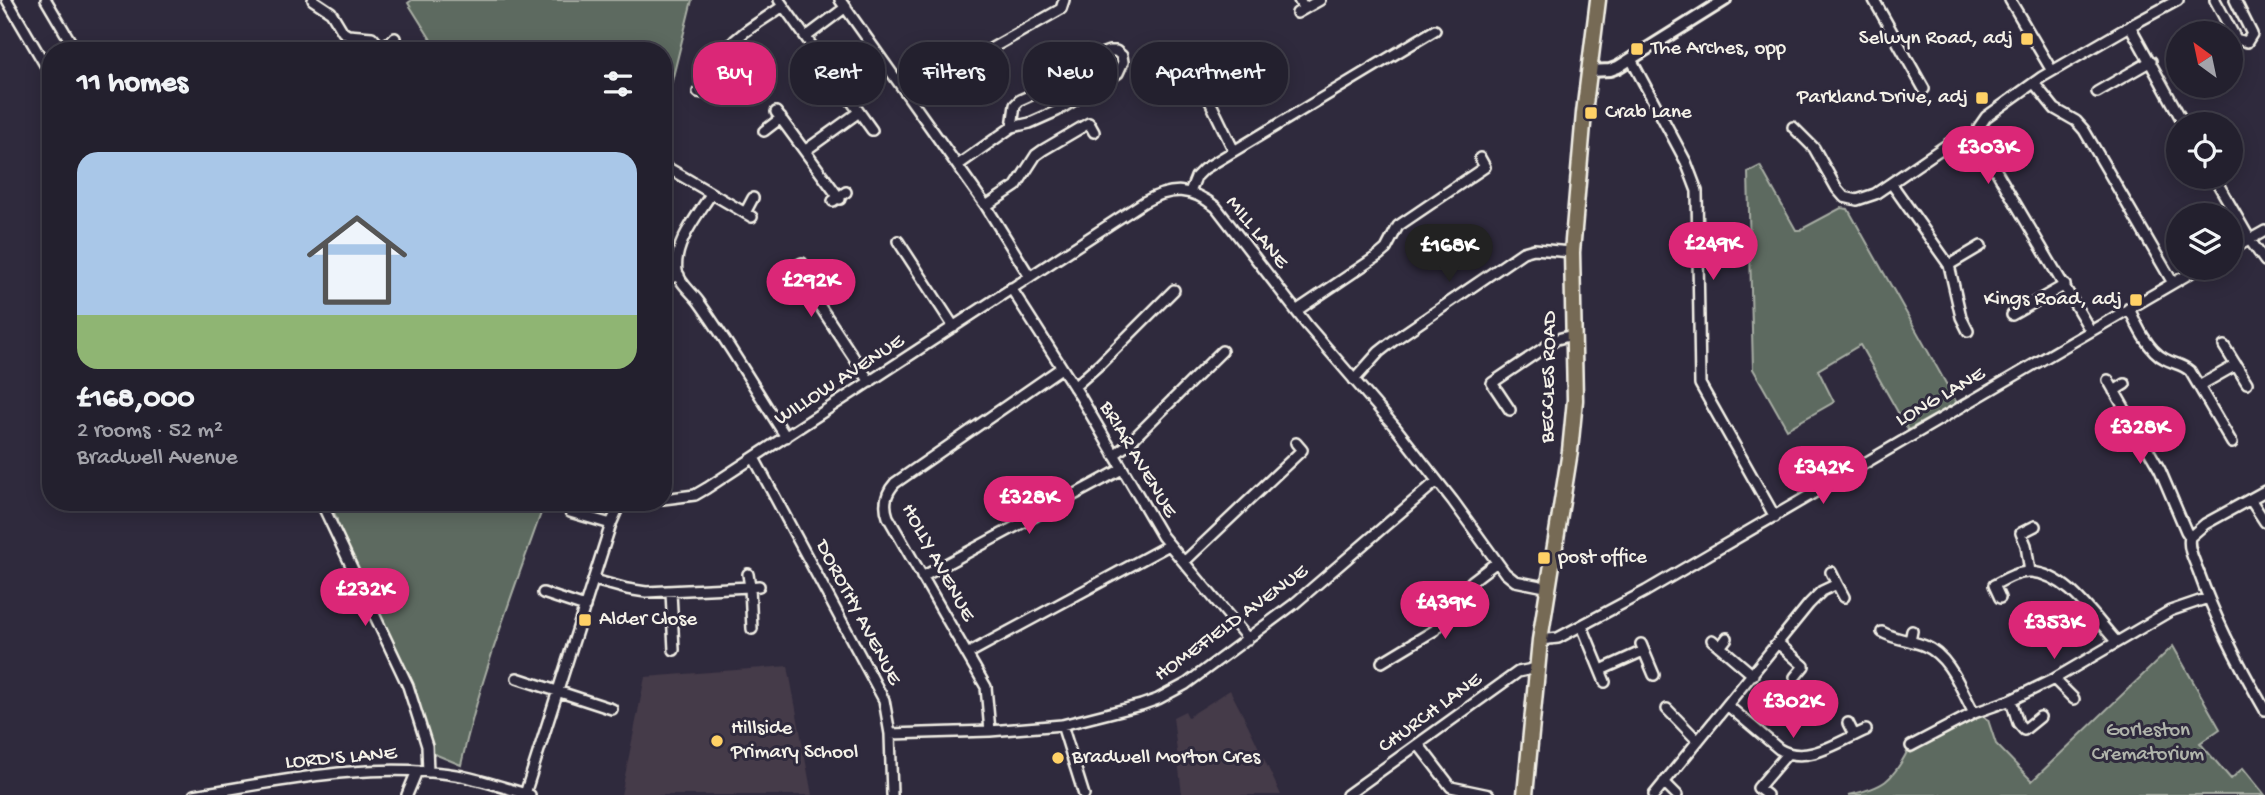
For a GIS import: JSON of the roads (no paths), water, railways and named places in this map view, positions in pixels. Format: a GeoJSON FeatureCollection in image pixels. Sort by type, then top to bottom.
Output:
{"type":"FeatureCollection","features":[{"type":"Feature","properties":{"kind":"highway","name":"BECCLES ROAD"},"geometry":{"type":"LineString","coordinates":[[1525,795],[1537,667],[1570,451],[1575,400],[1572,253],[1598,0]]}},
{"type":"Feature","properties":{"kind":"street"},"geometry":{"type":"LineString","coordinates":[[7,0],[42,60]]}},
{"type":"Feature","properties":{"kind":"street"},"geometry":{"type":"LineString","coordinates":[[46,0],[71,42]]}},
{"type":"Feature","properties":{"kind":"street"},"geometry":{"type":"LineString","coordinates":[[313,0],[331,12],[343,32],[348,35],[372,37],[377,42]]}},
{"type":"Feature","properties":{"kind":"street"},"geometry":{"type":"LineString","coordinates":[[1003,42],[1062,9],[1064,0]]}},
{"type":"Feature","properties":{"kind":"street"},"geometry":{"type":"LineString","coordinates":[[1299,0],[1301,11],[1320,0]]}},
{"type":"Feature","properties":{"kind":"street"},"geometry":{"type":"LineString","coordinates":[[1589,71],[1610,70],[1725,0]]}},
{"type":"Feature","properties":{"kind":"street"},"geometry":{"type":"LineString","coordinates":[[1874,0],[1924,89]]}},
{"type":"Feature","properties":{"kind":"street"},"geometry":{"type":"LineString","coordinates":[[2010,0],[2052,71]]}},
{"type":"Feature","properties":{"kind":"street"},"geometry":{"type":"LineString","coordinates":[[2090,330],[1978,137],[1979,127],[1986,117],[2052,71],[2178,0]]}},
{"type":"Feature","properties":{"kind":"street"},"geometry":{"type":"LineString","coordinates":[[2215,0],[2236,39],[2247,42],[2252,34],[2235,0]]}},
{"type":"Feature","properties":{"kind":"street"},"geometry":{"type":"LineString","coordinates":[[732,42],[781,3],[872,130]]}},
{"type":"Feature","properties":{"kind":"street"},"geometry":{"type":"LineString","coordinates":[[806,37],[843,4],[986,206],[1030,277],[1156,195],[1190,192],[1201,171],[1436,30]]}},
{"type":"Feature","properties":{"kind":"street"},"geometry":{"type":"LineString","coordinates":[[2130,26],[2178,112]]}},
{"type":"Feature","properties":{"kind":"street"},"geometry":{"type":"LineString","coordinates":[[391,42],[395,38]]}},
{"type":"Feature","properties":{"kind":"street"},"geometry":{"type":"LineString","coordinates":[[957,165],[1012,127],[1030,123],[1057,111],[1118,74],[1123,62],[1122,56],[1116,51],[1098,55],[1051,86],[1020,100],[1015,105],[1012,127]]}},
{"type":"Feature","properties":{"kind":"street"},"geometry":{"type":"LineString","coordinates":[[1631,59],[1686,162],[1697,191],[1700,384],[1775,517]]}},
{"type":"Feature","properties":{"kind":"street"},"geometry":{"type":"LineString","coordinates":[[2097,92],[2151,61]]}},
{"type":"Feature","properties":{"kind":"street"},"geometry":{"type":"LineString","coordinates":[[2034,83],[2054,109],[2076,121],[2084,130],[2173,283]]}},
{"type":"Feature","properties":{"kind":"street"},"geometry":{"type":"LineString","coordinates":[[1212,105],[1234,151]]}},
{"type":"Feature","properties":{"kind":"street"},"geometry":{"type":"LineString","coordinates":[[806,150],[859,112]]}},
{"type":"Feature","properties":{"kind":"street"},"geometry":{"type":"LineString","coordinates":[[764,131],[778,115],[839,197]]}},
{"type":"Feature","properties":{"kind":"street"},"geometry":{"type":"LineString","coordinates":[[986,206],[1011,191],[1036,155],[1043,150],[1089,123],[1094,132]]}},
{"type":"Feature","properties":{"kind":"street"},"geometry":{"type":"LineString","coordinates":[[1793,127],[1814,148],[1837,190],[1851,200],[1865,199],[1951,142],[1978,137]]}},
{"type":"Feature","properties":{"kind":"street"},"geometry":{"type":"LineString","coordinates":[[1296,311],[1379,255],[1386,249],[1398,226],[1488,170],[1480,158]]}},
{"type":"Feature","properties":{"kind":"street"},"geometry":{"type":"LineString","coordinates":[[672,170],[749,215],[754,198]]}},
{"type":"Feature","properties":{"kind":"street"},"geometry":{"type":"LineString","coordinates":[[1891,183],[1948,265],[1961,317],[1968,331]]}},
{"type":"Feature","properties":{"kind":"street"},"geometry":{"type":"LineString","coordinates":[[2221,189],[2265,261]]}},
{"type":"Feature","properties":{"kind":"street","name":"MILL LANE"},"geometry":{"type":"LineString","coordinates":[[1190,192],[1216,207],[1296,311],[1395,427],[1505,573],[1515,581],[1550,588]]}},
{"type":"Feature","properties":{"kind":"street"},"geometry":{"type":"LineString","coordinates":[[711,194],[684,240],[677,262],[679,275],[786,436]]}},
{"type":"Feature","properties":{"kind":"street"},"geometry":{"type":"LineString","coordinates":[[2243,243],[2265,231]]}},
{"type":"Feature","properties":{"kind":"street"},"geometry":{"type":"LineString","coordinates":[[898,241],[954,327]]}},
{"type":"Feature","properties":{"kind":"street"},"geometry":{"type":"LineString","coordinates":[[1948,265],[1981,246]]}},
{"type":"Feature","properties":{"kind":"street"},"geometry":{"type":"LineString","coordinates":[[1354,380],[1392,341],[1523,252],[1534,249],[1572,253]]}},
{"type":"Feature","properties":{"kind":"street"},"geometry":{"type":"LineString","coordinates":[[794,267],[870,382]]}},
{"type":"Feature","properties":{"kind":"street"},"geometry":{"type":"LineString","coordinates":[[672,278],[679,275]]}},
{"type":"Feature","properties":{"kind":"street","name":"WILLOW AVENUE"},"geometry":{"type":"LineString","coordinates":[[672,498],[695,495],[1030,277]]}},
{"type":"Feature","properties":{"kind":"street","name":"LONG LANE"},"geometry":{"type":"LineString","coordinates":[[1541,640],[1558,638],[1582,626],[1775,517],[2178,280]]}},
{"type":"Feature","properties":{"kind":"street"},"geometry":{"type":"LineString","coordinates":[[2012,315],[2065,285]]}},
{"type":"Feature","properties":{"kind":"street","name":"BRIAR AVENUE"},"geometry":{"type":"LineString","coordinates":[[1011,288],[1169,545],[1248,639]]}},
{"type":"Feature","properties":{"kind":"street"},"geometry":{"type":"LineString","coordinates":[[1074,387],[1174,290]]}},
{"type":"Feature","properties":{"kind":"street"},"geometry":{"type":"LineString","coordinates":[[2129,308],[2153,351],[2190,371],[2232,443]]}},
{"type":"Feature","properties":{"kind":"street"},"geometry":{"type":"LineString","coordinates":[[1510,410],[1492,383],[1557,339],[1573,335]]}},
{"type":"Feature","properties":{"kind":"street"},"geometry":{"type":"LineString","coordinates":[[2224,346],[2248,383]]}},
{"type":"Feature","properties":{"kind":"street"},"geometry":{"type":"LineString","coordinates":[[1114,455],[1128,445],[1222,351]]}},
{"type":"Feature","properties":{"kind":"street"},"geometry":{"type":"LineString","coordinates":[[2199,386],[2236,365]]}},
{"type":"Feature","properties":{"kind":"street","name":"HOLLY AVENUE"},"geometry":{"type":"LineString","coordinates":[[990,731],[986,687],[886,512],[885,501],[895,483],[1061,368]]}},
{"type":"Feature","properties":{"kind":"street"},"geometry":{"type":"LineString","coordinates":[[2108,380],[2160,470],[2190,537],[2190,548],[2208,598],[2231,650],[2265,710]]}},
{"type":"Feature","properties":{"kind":"street"},"geometry":{"type":"LineString","coordinates":[[2114,391],[2125,384]]}},
{"type":"Feature","properties":{"kind":"street"},"geometry":{"type":"LineString","coordinates":[[1184,562],[1302,450]]}},
{"type":"Feature","properties":{"kind":"street","name":"DOROTHY AVENUE"},"geometry":{"type":"LineString","coordinates":[[754,458],[884,700],[890,734],[892,795]]}},
{"type":"Feature","properties":{"kind":"street"},"geometry":{"type":"LineString","coordinates":[[922,577],[1122,469]]}},
{"type":"Feature","properties":{"kind":"street","name":"HOMEFIELD AVENUE"},"geometry":{"type":"LineString","coordinates":[[890,734],[990,731],[1062,725],[1158,699],[1186,684],[1294,604],[1437,481]]}},
{"type":"Feature","properties":{"kind":"street"},"geometry":{"type":"LineString","coordinates":[[2190,537],[2205,524],[2265,491]]}},
{"type":"Feature","properties":{"kind":"street"},"geometry":{"type":"LineString","coordinates":[[2250,499],[2265,522]]}},
{"type":"Feature","properties":{"kind":"street"},"geometry":{"type":"LineString","coordinates":[[325,511],[408,686],[427,746],[428,772]]}},
{"type":"Feature","properties":{"kind":"street"},"geometry":{"type":"LineString","coordinates":[[570,511],[611,524]]}},
{"type":"Feature","properties":{"kind":"street"},"geometry":{"type":"LineString","coordinates":[[528,794],[558,691],[617,511]]}},
{"type":"Feature","properties":{"kind":"street"},"geometry":{"type":"LineString","coordinates":[[2030,572],[2026,545],[2019,528],[2035,526]]}},
{"type":"Feature","properties":{"kind":"street"},"geometry":{"type":"LineString","coordinates":[[967,654],[1169,545]]}},
{"type":"Feature","properties":{"kind":"street"},"geometry":{"type":"LineString","coordinates":[[1382,662],[1435,630],[1472,581],[1497,562]]}},
{"type":"Feature","properties":{"kind":"street"},"geometry":{"type":"LineString","coordinates":[[1831,572],[1844,597]]}},
{"type":"Feature","properties":{"kind":"street"},"geometry":{"type":"LineString","coordinates":[[1984,590],[2013,576],[2030,572],[2057,580],[2070,590],[2116,641]]}},
{"type":"Feature","properties":{"kind":"street"},"geometry":{"type":"LineString","coordinates":[[748,574],[754,586],[752,629]]}},
{"type":"Feature","properties":{"kind":"street"},"geometry":{"type":"LineString","coordinates":[[594,580],[627,589],[671,592],[754,586]]}},
{"type":"Feature","properties":{"kind":"street"},"geometry":{"type":"LineString","coordinates":[[1654,795],[1809,604],[1822,591],[1836,584]]}},
{"type":"Feature","properties":{"kind":"street"},"geometry":{"type":"LineString","coordinates":[[1994,585],[2000,598]]}},
{"type":"Feature","properties":{"kind":"street"},"geometry":{"type":"LineString","coordinates":[[671,592],[674,650]]}},
{"type":"Feature","properties":{"kind":"street"},"geometry":{"type":"LineString","coordinates":[[543,593],[585,607]]}},
{"type":"Feature","properties":{"kind":"street"},"geometry":{"type":"LineString","coordinates":[[1911,746],[1974,713],[2011,701],[2054,679],[2170,611],[2208,598]]}},
{"type":"Feature","properties":{"kind":"street"},"geometry":{"type":"LineString","coordinates":[[1582,626],[1605,682]]}},
{"type":"Feature","properties":{"kind":"street"},"geometry":{"type":"LineString","coordinates":[[1910,641],[1912,631]]}},
{"type":"Feature","properties":{"kind":"street"},"geometry":{"type":"LineString","coordinates":[[1882,632],[1892,638],[1927,646],[1939,654],[1974,713]]}},
{"type":"Feature","properties":{"kind":"street"},"geometry":{"type":"LineString","coordinates":[[1727,638],[1716,643],[1753,675]]}},
{"type":"Feature","properties":{"kind":"street"},"geometry":{"type":"LineString","coordinates":[[1779,644],[1804,666],[1795,677]]}},
{"type":"Feature","properties":{"kind":"street"},"geometry":{"type":"LineString","coordinates":[[1601,670],[1642,648],[1654,675]]}},
{"type":"Feature","properties":{"kind":"street","name":"CHURCH LANE"},"geometry":{"type":"LineString","coordinates":[[1347,795],[1518,672],[1537,667]]}},
{"type":"Feature","properties":{"kind":"street"},"geometry":{"type":"LineString","coordinates":[[517,678],[612,709]]}},
{"type":"Feature","properties":{"kind":"street"},"geometry":{"type":"LineString","coordinates":[[2054,679],[2074,699]]}},
{"type":"Feature","properties":{"kind":"street"},"geometry":{"type":"LineString","coordinates":[[2011,701],[2018,723],[2024,730],[2040,717]]}},
{"type":"Feature","properties":{"kind":"street"},"geometry":{"type":"LineString","coordinates":[[1727,705],[1787,754],[1812,754],[1866,730]]}},
{"type":"Feature","properties":{"kind":"street"},"geometry":{"type":"LineString","coordinates":[[1667,709],[1698,741]]}},
{"type":"Feature","properties":{"kind":"street"},"geometry":{"type":"LineString","coordinates":[[1848,723],[1854,735]]}},
{"type":"Feature","properties":{"kind":"street"},"geometry":{"type":"LineString","coordinates":[[1062,725],[1084,795]]}},
{"type":"Feature","properties":{"kind":"street"},"geometry":{"type":"LineString","coordinates":[[1916,730],[1922,739]]}},
{"type":"Feature","properties":{"kind":"street"},"geometry":{"type":"LineString","coordinates":[[1418,744],[1451,787],[1489,795]]}},
{"type":"Feature","properties":{"kind":"street"},"geometry":{"type":"LineString","coordinates":[[1766,795],[1758,788],[1787,754]]}},
{"type":"Feature","properties":{"kind":"street","name":"LORD'S LANE"},"geometry":{"type":"LineString","coordinates":[[194,795],[346,773],[389,770],[462,776],[528,794]]}},
{"type":"Feature","properties":{"kind":"street"},"geometry":{"type":"LineString","coordinates":[[407,795],[417,771]]}},
{"type":"Feature","properties":{"kind":"street"},"geometry":{"type":"LineString","coordinates":[[1664,782],[1677,795]]}},
{"type":"Feature","properties":{"kind":"place","name":"Selwyn Road, adj"},"geometry":{"type":"Point","coordinates":[2027,39]}},
{"type":"Feature","properties":{"kind":"place","name":"The Arches, opp"},"geometry":{"type":"Point","coordinates":[1637,49]}},
{"type":"Feature","properties":{"kind":"place","name":"Parkland Drive, adj"},"geometry":{"type":"Point","coordinates":[1982,98]}},
{"type":"Feature","properties":{"kind":"place","name":"Crab Lane"},"geometry":{"type":"Point","coordinates":[1591,113]}},
{"type":"Feature","properties":{"kind":"place","name":"Kings Road, adj"},"geometry":{"type":"Point","coordinates":[2136,300]}},
{"type":"Feature","properties":{"kind":"place","name":"post office"},"geometry":{"type":"Point","coordinates":[1544,558]}},
{"type":"Feature","properties":{"kind":"place","name":"Alder Close"},"geometry":{"type":"Point","coordinates":[585,620]}},
{"type":"Feature","properties":{"kind":"place","name":"Hillside Primary School"},"geometry":{"type":"Point","coordinates":[717,741]}},
{"type":"Feature","properties":{"kind":"place","name":"Bradwell Morton Cres"},"geometry":{"type":"Point","coordinates":[1058,758]}},
{"type":"Feature","properties":{"kind":"park label","name":"Gorleston Crematorium"},"geometry":{"type":"Point","coordinates":[2148,743]}}]}
